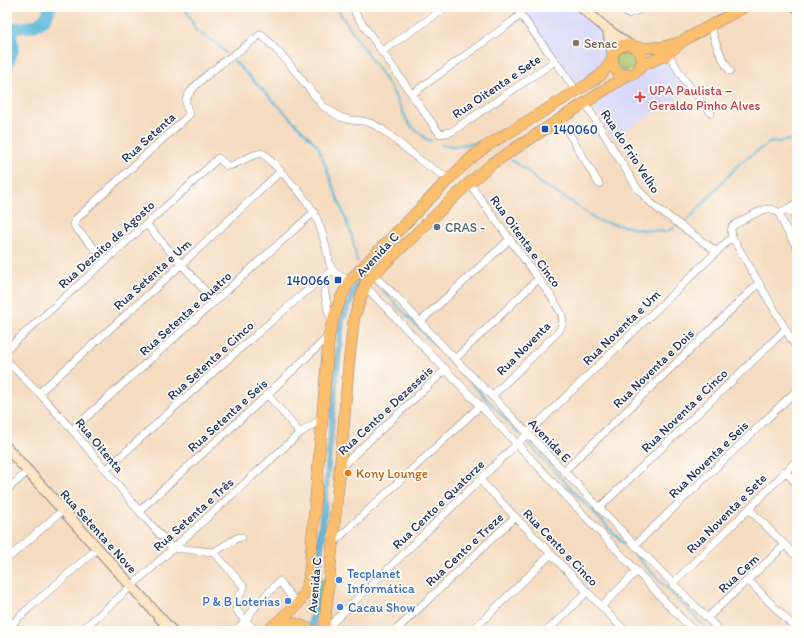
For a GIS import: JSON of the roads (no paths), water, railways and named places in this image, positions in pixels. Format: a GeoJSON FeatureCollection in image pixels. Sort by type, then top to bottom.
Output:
{"type":"FeatureCollection","features":[{"type":"Feature","properties":{"kind":"main road"},"geometry":{"type":"LineString","coordinates":[[684,40],[668,46],[652,49],[624,46],[616,51],[613,57],[614,66],[618,72],[622,74],[629,74],[637,71],[641,66],[668,53],[684,40],[744,7]]}},
{"type":"Feature","properties":{"kind":"main road"},"geometry":{"type":"LineString","coordinates":[[632,46],[640,53],[642,57],[641,66]]}},
{"type":"Feature","properties":{"kind":"main road","name":"Avenida C"},"geometry":{"type":"LineString","coordinates":[[294,608],[306,590],[309,579],[329,336],[339,301],[350,280],[470,159],[485,147],[577,92],[604,71],[613,57]]}},
{"type":"Feature","properties":{"kind":"main road","name":"Avenida C"},"geometry":{"type":"LineString","coordinates":[[324,631],[340,468],[348,361],[354,318],[366,282],[469,183],[493,163],[561,120],[629,74]]}},
{"type":"Feature","properties":{"kind":"main road"},"geometry":{"type":"LineString","coordinates":[[437,192],[448,203]]}},
{"type":"Feature","properties":{"kind":"main road"},"geometry":{"type":"LineString","coordinates":[[267,631],[294,608]]}},
{"type":"Feature","properties":{"kind":"main road"},"geometry":{"type":"LineString","coordinates":[[278,622],[294,622],[309,629]]}},
{"type":"Feature","properties":{"kind":"street"},"geometry":{"type":"LineString","coordinates":[[356,7],[355,13],[412,94],[521,15]]}},
{"type":"Feature","properties":{"kind":"street"},"geometry":{"type":"LineString","coordinates":[[381,52],[447,7]]}},
{"type":"Feature","properties":{"kind":"street"},"geometry":{"type":"LineString","coordinates":[[515,7],[577,92]]}},
{"type":"Feature","properties":{"kind":"street"},"geometry":{"type":"LineString","coordinates":[[581,7],[608,30],[632,46]]}},
{"type":"Feature","properties":{"kind":"street"},"geometry":{"type":"LineString","coordinates":[[628,14],[646,7]]}},
{"type":"Feature","properties":{"kind":"street"},"geometry":{"type":"LineString","coordinates":[[710,25],[718,50],[730,71]]}},
{"type":"Feature","properties":{"kind":"street"},"geometry":{"type":"LineString","coordinates":[[608,30],[613,57]]}},
{"type":"Feature","properties":{"kind":"street","name":"Rua Setenta"},"geometry":{"type":"LineString","coordinates":[[105,260],[75,227],[74,223],[76,219],[190,114],[187,108],[187,98],[198,83],[261,34],[286,60],[324,106],[340,117],[373,124],[383,130],[421,161],[449,179]]}},
{"type":"Feature","properties":{"kind":"street"},"geometry":{"type":"LineString","coordinates":[[668,53],[683,78],[711,113]]}},
{"type":"Feature","properties":{"kind":"street","name":"Rua Oitenta e Sete"},"geometry":{"type":"LineString","coordinates":[[412,94],[440,134],[446,133],[450,132],[555,61]]}},
{"type":"Feature","properties":{"kind":"street","name":"Rua do Frio Velho"},"geometry":{"type":"LineString","coordinates":[[585,103],[637,188],[648,200],[671,219],[717,252]]}},
{"type":"Feature","properties":{"kind":"street"},"geometry":{"type":"LineString","coordinates":[[561,120],[599,184]]}},
{"type":"Feature","properties":{"kind":"street","name":"Rua Dezoito de Agosto"},"geometry":{"type":"LineString","coordinates":[[7,349],[218,158],[229,166],[261,153],[264,154],[280,172]]}},
{"type":"Feature","properties":{"kind":"street"},"geometry":{"type":"LineString","coordinates":[[280,172],[302,196],[314,212],[320,227],[332,270],[342,278],[350,280]]}},
{"type":"Feature","properties":{"kind":"street","name":"Rua Setenta e Um"},"geometry":{"type":"LineString","coordinates":[[39,393],[182,264],[280,172]]}},
{"type":"Feature","properties":{"kind":"street","name":"Rua Oitenta e Cinco"},"geometry":{"type":"LineString","coordinates":[[469,183],[551,296],[561,314]]}},
{"type":"Feature","properties":{"kind":"street"},"geometry":{"type":"LineString","coordinates":[[797,203],[779,213],[797,248]]}},
{"type":"Feature","properties":{"kind":"street"},"geometry":{"type":"LineString","coordinates":[[787,209],[797,218]]}},
{"type":"Feature","properties":{"kind":"street","name":"Rua Noventa e Um"},"geometry":{"type":"LineString","coordinates":[[517,444],[732,237],[732,227],[764,210],[775,210],[779,213]]}},
{"type":"Feature","properties":{"kind":"street","name":"Rua Setenta e Quatro"},"geometry":{"type":"LineString","coordinates":[[72,430],[314,212]]}},
{"type":"Feature","properties":{"kind":"street"},"geometry":{"type":"LineString","coordinates":[[146,224],[215,302]]}},
{"type":"Feature","properties":{"kind":"street"},"geometry":{"type":"LineString","coordinates":[[732,237],[797,349]]}},
{"type":"Feature","properties":{"kind":"street"},"geometry":{"type":"LineString","coordinates":[[420,322],[510,239]]}},
{"type":"Feature","properties":{"kind":"street","name":"Avenida E"},"geometry":{"type":"LineString","coordinates":[[364,265],[635,546],[720,631]]}},
{"type":"Feature","properties":{"kind":"street","name":"Rua Setenta e Cinco"},"geometry":{"type":"LineString","coordinates":[[106,470],[247,342],[332,270]]}},
{"type":"Feature","properties":{"kind":"street"},"geometry":{"type":"LineString","coordinates":[[322,278],[332,323]]}},
{"type":"Feature","properties":{"kind":"street"},"geometry":{"type":"LineString","coordinates":[[455,359],[538,279]]}},
{"type":"Feature","properties":{"kind":"street","name":"Rua Noventa e Dois"},"geometry":{"type":"LineString","coordinates":[[564,471],[759,283]]}},
{"type":"Feature","properties":{"kind":"street","name":"Avenida E"},"geometry":{"type":"LineString","coordinates":[[365,286],[446,369],[694,631]]}},
{"type":"Feature","properties":{"kind":"street","name":"Rua Noventa"},"geometry":{"type":"LineString","coordinates":[[492,396],[559,331],[563,321],[561,314]]}},
{"type":"Feature","properties":{"kind":"street","name":"Rua Noventa e Cinco"},"geometry":{"type":"LineString","coordinates":[[599,508],[785,330]]}},
{"type":"Feature","properties":{"kind":"street","name":"Rua Setenta e Seis"},"geometry":{"type":"LineString","coordinates":[[139,511],[268,395],[329,336]]}},
{"type":"Feature","properties":{"kind":"street","name":"Rua Oitenta"},"geometry":{"type":"LineString","coordinates":[[7,360],[72,430],[139,511],[172,548]]}},
{"type":"Feature","properties":{"kind":"street","name":"Rua Cento e Dezesseis"},"geometry":{"type":"LineString","coordinates":[[340,468],[446,369]]}},
{"type":"Feature","properties":{"kind":"street","name":"Rua Noventa e Seis"},"geometry":{"type":"LineString","coordinates":[[635,546],[797,390]]}},
{"type":"Feature","properties":{"kind":"street"},"geometry":{"type":"LineString","coordinates":[[268,395],[300,433]]}},
{"type":"Feature","properties":{"kind":"street"},"geometry":{"type":"LineString","coordinates":[[332,544],[480,406]]}},
{"type":"Feature","properties":{"kind":"street","name":"Rua Setenta e Três"},"geometry":{"type":"LineString","coordinates":[[81,631],[300,433],[323,418]]}},
{"type":"Feature","properties":{"kind":"street","name":"Rua Cento e Quatorze"},"geometry":{"type":"LineString","coordinates":[[324,631],[517,444]]}},
{"type":"Feature","properties":{"kind":"street","name":"Rua Setenta e Nove"},"geometry":{"type":"LineString","coordinates":[[7,448],[132,586],[166,629]]}},
{"type":"Feature","properties":{"kind":"street","name":"Rua Noventa e Sete"},"geometry":{"type":"LineString","coordinates":[[672,584],[797,460]]}},
{"type":"Feature","properties":{"kind":"street"},"geometry":{"type":"LineString","coordinates":[[7,490],[28,471]]}},
{"type":"Feature","properties":{"kind":"street"},"geometry":{"type":"LineString","coordinates":[[785,471],[797,484]]}},
{"type":"Feature","properties":{"kind":"street","name":"Rua Cento e Cinco"},"geometry":{"type":"LineString","coordinates":[[480,480],[602,606],[623,630]]}},
{"type":"Feature","properties":{"kind":"street"},"geometry":{"type":"LineString","coordinates":[[749,509],[797,557]]}},
{"type":"Feature","properties":{"kind":"street"},"geometry":{"type":"LineString","coordinates":[[7,559],[63,510]]}},
{"type":"Feature","properties":{"kind":"street","name":"Rua Cento e Treze"},"geometry":{"type":"LineString","coordinates":[[395,631],[515,517]]}},
{"type":"Feature","properties":{"kind":"street"},"geometry":{"type":"LineString","coordinates":[[172,548],[214,552],[237,538],[242,537]]}},
{"type":"Feature","properties":{"kind":"street","name":"Rua Cem"},"geometry":{"type":"LineString","coordinates":[[707,618],[785,545]]}},
{"type":"Feature","properties":{"kind":"street"},"geometry":{"type":"LineString","coordinates":[[7,629],[98,548]]}},
{"type":"Feature","properties":{"kind":"street"},"geometry":{"type":"LineString","coordinates":[[214,552],[244,587],[236,605],[236,609],[245,621],[257,631]]}},
{"type":"Feature","properties":{"kind":"street"},"geometry":{"type":"LineString","coordinates":[[472,631],[551,554]]}},
{"type":"Feature","properties":{"kind":"street"},"geometry":{"type":"LineString","coordinates":[[602,606],[636,571]]}},
{"type":"Feature","properties":{"kind":"street"},"geometry":{"type":"LineString","coordinates":[[748,580],[797,630]]}},
{"type":"Feature","properties":{"kind":"street"},"geometry":{"type":"LineString","coordinates":[[235,631],[245,621],[259,602],[280,581],[294,608]]}},
{"type":"Feature","properties":{"kind":"street"},"geometry":{"type":"LineString","coordinates":[[547,631],[587,592]]}},
{"type":"Feature","properties":{"kind":"water"},"geometry":{"type":"Polygon","coordinates":[[[364,274],[366,277],[357,290],[344,322],[335,408],[321,576],[313,575],[325,474],[339,322],[353,287],[364,274]]]}},
{"type":"Feature","properties":{"kind":"water"},"geometry":{"type":"Polygon","coordinates":[[[311,609],[317,609],[315,627],[308,626],[311,609]]]}},
{"type":"Feature","properties":{"kind":"waterway"},"geometry":{"type":"LineString","coordinates":[[7,64],[13,46],[11,36],[13,30],[39,24],[48,14],[50,7]]}},
{"type":"Feature","properties":{"kind":"waterway"},"geometry":{"type":"LineString","coordinates":[[185,7],[196,31],[217,44],[226,53]]}},
{"type":"Feature","properties":{"kind":"waterway"},"geometry":{"type":"LineString","coordinates":[[337,7],[392,90],[409,124],[426,139],[431,141]]}},
{"type":"Feature","properties":{"kind":"waterway"},"geometry":{"type":"LineString","coordinates":[[234,61],[318,146],[352,236],[357,262]]}},
{"type":"Feature","properties":{"kind":"waterway"},"geometry":{"type":"LineString","coordinates":[[685,222],[740,163],[769,143],[797,139]]}},
{"type":"Feature","properties":{"kind":"waterway"},"geometry":{"type":"LineString","coordinates":[[442,145],[455,146],[481,142]]}},
{"type":"Feature","properties":{"kind":"waterway"},"geometry":{"type":"LineString","coordinates":[[511,160],[525,169],[541,184],[570,201],[598,221],[637,229],[666,232],[674,228]]}},
{"type":"Feature","properties":{"kind":"waterway"},"geometry":{"type":"LineString","coordinates":[[373,280],[520,434]]}},
{"type":"Feature","properties":{"kind":"waterway"},"geometry":{"type":"LineString","coordinates":[[527,442],[704,626]]}},
{"type":"Feature","properties":{"kind":"waterway"},"geometry":{"type":"LineString","coordinates":[[313,619],[318,567]]}},
{"type":"Feature","properties":{"kind":"place","name":"Senac"},"geometry":{"type":"Point","coordinates":[576,43]}},
{"type":"Feature","properties":{"kind":"place","name":"UPA Paulista – Geraldo Pinho Alves"},"geometry":{"type":"Point","coordinates":[640,97]}},
{"type":"Feature","properties":{"kind":"place","name":"140060"},"geometry":{"type":"Point","coordinates":[545,129]}},
{"type":"Feature","properties":{"kind":"place","name":"CRAS -"},"geometry":{"type":"Point","coordinates":[437,227]}},
{"type":"Feature","properties":{"kind":"place","name":"140066"},"geometry":{"type":"Point","coordinates":[338,280]}},
{"type":"Feature","properties":{"kind":"place","name":"Kony Lounge"},"geometry":{"type":"Point","coordinates":[348,473]}},
{"type":"Feature","properties":{"kind":"place","name":"Tecplanet Informática"},"geometry":{"type":"Point","coordinates":[339,580]}},
{"type":"Feature","properties":{"kind":"place","name":"P & B Loterias"},"geometry":{"type":"Point","coordinates":[288,601]}},
{"type":"Feature","properties":{"kind":"place","name":"Cacau Show"},"geometry":{"type":"Point","coordinates":[340,607]}}]}
